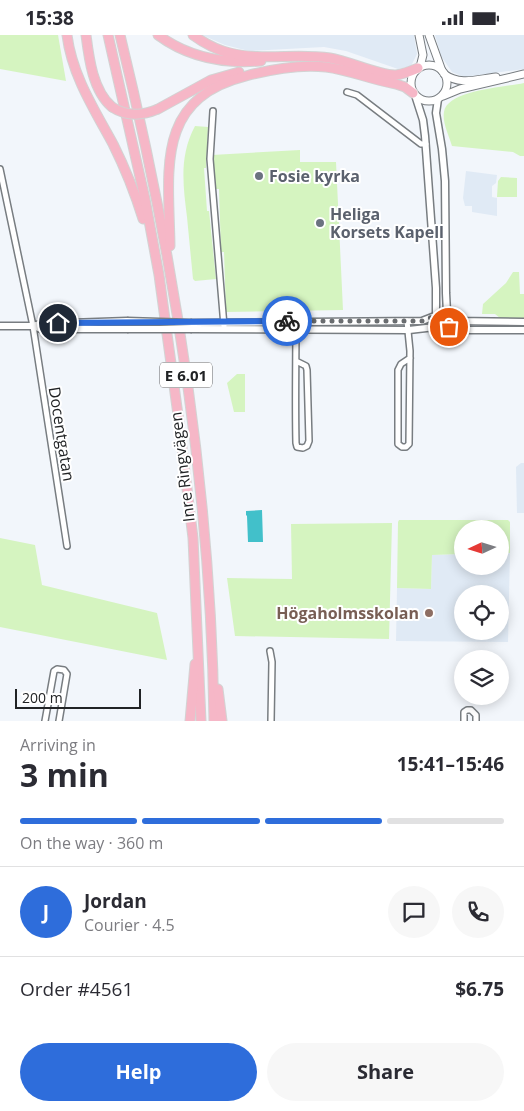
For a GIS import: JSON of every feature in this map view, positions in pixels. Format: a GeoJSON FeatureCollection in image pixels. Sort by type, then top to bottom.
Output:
{"type":"FeatureCollection","features":[{"type":"Feature","properties":{"kind":"highway"},"geometry":{"type":"LineString","coordinates":[[67,35],[72,58],[82,86],[122,162],[137,199],[159,275]]}},
{"type":"Feature","properties":{"kind":"highway"},"geometry":{"type":"LineString","coordinates":[[86,35],[96,81],[104,98],[112,107],[122,113],[145,113],[158,109],[198,87],[223,76],[246,70],[312,67],[338,69],[400,85],[414,94]]}},
{"type":"Feature","properties":{"kind":"highway","name":"Inre Ringvägen"},"geometry":{"type":"LineString","coordinates":[[108,35],[145,199],[159,275],[178,415],[192,538],[197,609],[201,721]]}},
{"type":"Feature","properties":{"kind":"highway","name":"Inre Ringvägen"},"geometry":{"type":"LineString","coordinates":[[120,35],[146,145],[170,271],[191,411],[206,536],[214,721]]}},
{"type":"Feature","properties":{"kind":"highway"},"geometry":{"type":"LineString","coordinates":[[158,35],[186,53],[211,59],[248,62],[309,56]]}},
{"type":"Feature","properties":{"kind":"highway"},"geometry":{"type":"LineString","coordinates":[[193,35],[211,47],[232,54],[249,56],[309,56],[340,60],[394,75],[419,68]]}},
{"type":"Feature","properties":{"kind":"highway"},"geometry":{"type":"LineString","coordinates":[[170,271],[168,201],[170,158],[176,130],[182,117],[193,103],[216,86],[240,77],[278,68]]}},
{"type":"Feature","properties":{"kind":"highway"},"geometry":{"type":"LineString","coordinates":[[190,721],[197,609]]}},
{"type":"Feature","properties":{"kind":"highway"},"geometry":{"type":"LineString","coordinates":[[211,618],[222,721]]}},
{"type":"Feature","properties":{"kind":"main road"},"geometry":{"type":"LineString","coordinates":[[419,35],[423,55],[419,68],[411,79],[410,86],[414,94],[426,102],[457,90],[524,74]]}},
{"type":"Feature","properties":{"kind":"main road"},"geometry":{"type":"LineString","coordinates":[[429,35],[447,85],[444,93],[439,98]]}},
{"type":"Feature","properties":{"kind":"main road"},"geometry":{"type":"LineString","coordinates":[[419,68],[432,65],[453,79],[460,81],[524,74]]}},
{"type":"Feature","properties":{"kind":"street"},"geometry":{"type":"LineString","coordinates":[[347,92],[357,95],[421,144],[426,144]]}},
{"type":"Feature","properties":{"kind":"street"},"geometry":{"type":"LineString","coordinates":[[414,94],[424,125],[426,144],[436,296],[433,322],[436,327]]}},
{"type":"Feature","properties":{"kind":"street"},"geometry":{"type":"LineString","coordinates":[[439,98],[436,113],[445,172],[446,275],[450,324],[444,330]]}},
{"type":"Feature","properties":{"kind":"street"},"geometry":{"type":"LineString","coordinates":[[213,111],[210,159],[224,326]]}},
{"type":"Feature","properties":{"kind":"street","name":"Docentgatan"},"geometry":{"type":"LineString","coordinates":[[0,169],[33,326],[66,545]]}},
{"type":"Feature","properties":{"kind":"street"},"geometry":{"type":"LineString","coordinates":[[224,326],[296,321],[425,321],[443,313],[456,321],[524,322]]}},
{"type":"Feature","properties":{"kind":"street"},"geometry":{"type":"LineString","coordinates":[[296,321],[296,330],[296,361],[296,443],[298,447],[303,448],[307,446],[308,441],[307,370],[306,366],[296,361]]}},
{"type":"Feature","properties":{"kind":"street"},"geometry":{"type":"LineString","coordinates":[[407,321],[410,358],[409,444],[406,447],[402,447],[398,444],[398,370],[410,358]]}},
{"type":"Feature","properties":{"kind":"street"},"geometry":{"type":"LineString","coordinates":[[0,327],[33,326],[41,329],[127,325],[224,326],[296,330],[408,330],[436,327],[444,330],[524,330]]}},
{"type":"Feature","properties":{"kind":"street"},"geometry":{"type":"LineString","coordinates":[[270,651],[272,662],[271,721]]}},
{"type":"Feature","properties":{"kind":"street"},"geometry":{"type":"LineString","coordinates":[[45,721],[54,671],[57,669],[67,674],[59,721]]}},
{"type":"Feature","properties":{"kind":"street"},"geometry":{"type":"LineString","coordinates":[[464,721],[464,712],[471,710],[476,715],[476,721]]}},
{"type":"Feature","properties":{"kind":"shaded area"},"geometry":{"type":"Polygon","coordinates":[[[202,35],[414,35],[417,54],[411,66],[398,69],[346,51],[324,47],[249,51],[225,45],[202,35]]]}},
{"type":"Feature","properties":{"kind":"shaded area"},"geometry":{"type":"Polygon","coordinates":[[[435,35],[524,35],[524,69],[464,77],[452,72],[441,56],[435,35]]]}},
{"type":"Feature","properties":{"kind":"shaded area"},"geometry":{"type":"Polygon","coordinates":[[[466,171],[497,175],[496,183],[492,186],[492,197],[497,198],[497,216],[472,212],[472,206],[465,206],[463,198],[466,171]]]}},
{"type":"Feature","properties":{"kind":"shaded area"},"geometry":{"type":"Polygon","coordinates":[[[524,463],[524,513],[517,513],[516,467],[524,463]]]}},
{"type":"Feature","properties":{"kind":"shaded area","name":"Högaholmsskolan"},"geometry":{"type":"Polygon","coordinates":[[[510,553],[509,598],[509,585],[454,585],[454,640],[508,640],[508,642],[396,641],[397,588],[431,589],[432,555],[454,554],[454,575],[509,575],[510,553]]]}},
{"type":"Feature","properties":{"kind":"green space"},"geometry":{"type":"Polygon","coordinates":[[[0,35],[58,35],[66,81],[0,69],[0,35]]]}},
{"type":"Feature","properties":{"kind":"green space"},"geometry":{"type":"Polygon","coordinates":[[[524,83],[524,156],[513,152],[452,146],[444,120],[444,112],[448,105],[466,94],[524,83]]]}},
{"type":"Feature","properties":{"kind":"green space"},"geometry":{"type":"Polygon","coordinates":[[[195,126],[208,127],[206,168],[204,168],[207,211],[209,211],[216,279],[195,281],[193,279],[184,193],[184,160],[186,148],[195,126]]]}},
{"type":"Feature","properties":{"kind":"green space"},"geometry":{"type":"Polygon","coordinates":[[[300,150],[300,162],[336,162],[343,310],[226,312],[224,252],[221,252],[219,189],[214,189],[212,155],[300,150]]]}},
{"type":"Feature","properties":{"kind":"green space"},"geometry":{"type":"Polygon","coordinates":[[[501,177],[517,178],[517,197],[497,197],[498,181],[501,177]]]}},
{"type":"Feature","properties":{"kind":"green space"},"geometry":{"type":"Polygon","coordinates":[[[513,272],[519,272],[520,294],[524,294],[524,318],[500,318],[495,314],[482,314],[483,304],[506,283],[513,272]]]}},
{"type":"Feature","properties":{"kind":"green space"},"geometry":{"type":"Polygon","coordinates":[[[237,374],[245,374],[245,412],[234,412],[227,383],[237,374]]]}},
{"type":"Feature","properties":{"kind":"green space"},"geometry":{"type":"Polygon","coordinates":[[[399,520],[454,520],[454,554],[432,555],[431,589],[397,588],[399,520]]]}},
{"type":"Feature","properties":{"kind":"green space"},"geometry":{"type":"Polygon","coordinates":[[[509,521],[510,522],[509,553],[509,521]]]}},
{"type":"Feature","properties":{"kind":"green space"},"geometry":{"type":"Polygon","coordinates":[[[392,523],[389,639],[235,636],[227,578],[292,579],[291,524],[392,523]]]}},
{"type":"Feature","properties":{"kind":"green space"},"geometry":{"type":"Polygon","coordinates":[[[0,538],[35,545],[42,585],[157,613],[167,660],[0,627],[0,538]]]}},
{"type":"Feature","properties":{"kind":"water"},"geometry":{"type":"Polygon","coordinates":[[[262,510],[263,542],[248,542],[246,511],[262,510]]]}},
{"type":"Feature","properties":{"kind":"way so far"},"geometry":{"type":"LineString","coordinates":[[287,321],[422,321],[435,316],[433,320],[437,329],[444,330],[449,327]]}},
{"type":"Feature","properties":{"kind":"place","name":"Fosie kyrka"},"geometry":{"type":"Point","coordinates":[259,176]}},
{"type":"Feature","properties":{"kind":"place","name":"Heliga Korsets Kapell"},"geometry":{"type":"Point","coordinates":[320,223]}},
{"type":"Feature","properties":{"kind":"place","name":"Högaholmsskolan"},"geometry":{"type":"Point","coordinates":[429,613]}},
{"type":"Feature","properties":{"kind":"route"},"geometry":{"type":"LineString","coordinates":[[58,323],[287,321]]}}]}
